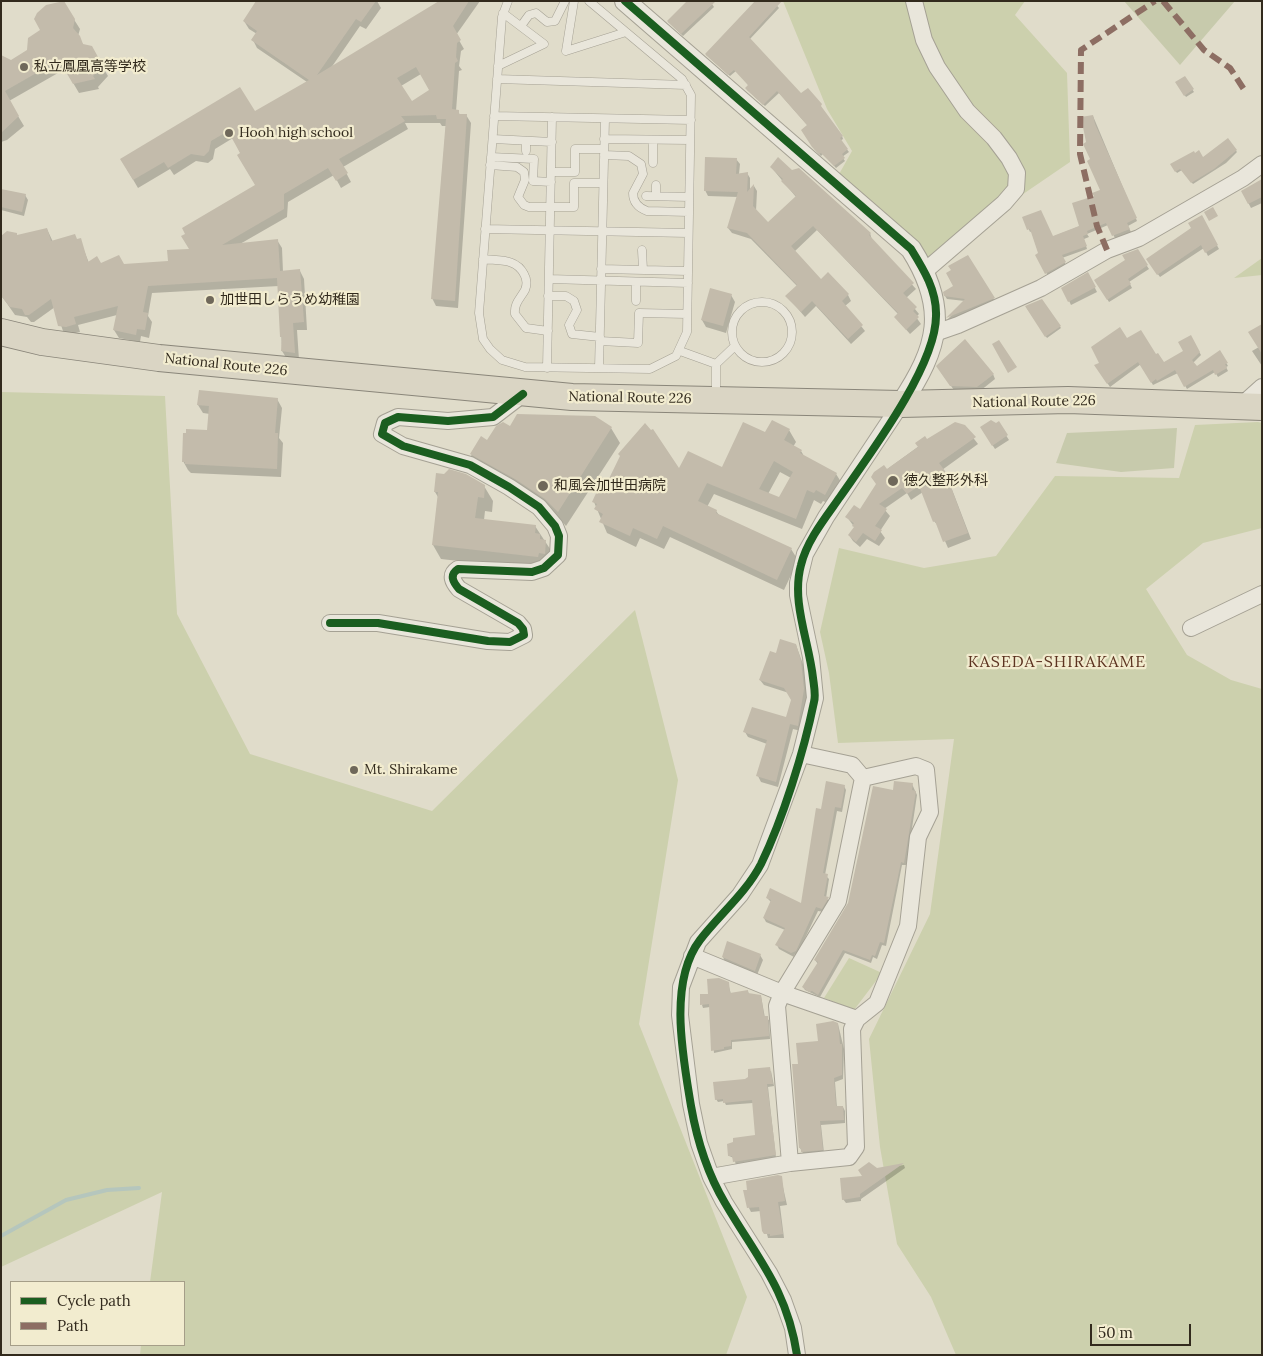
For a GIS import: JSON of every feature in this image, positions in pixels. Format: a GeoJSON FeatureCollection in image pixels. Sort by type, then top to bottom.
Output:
{"type":"FeatureCollection","features":[{"type":"Feature","properties":{"kind":"highway","name":"National Route 226"},"geometry":{"type":"LineString","coordinates":[[1,332],[42,342],[159,358],[524,394],[572,397],[901,404],[1068,400],[1252,406]]}},
{"type":"Feature","properties":{"kind":"street"},"geometry":{"type":"LineString","coordinates":[[625,1],[911,249],[925,271],[934,296],[935,333],[917,379],[826,517],[801,564],[798,595],[811,657],[815,698],[801,754],[760,865],[740,895],[698,942],[681,987],[680,1016],[691,1104],[699,1143],[712,1177],[783,1300],[793,1328],[797,1355]]}},
{"type":"Feature","properties":{"kind":"street"},"geometry":{"type":"LineString","coordinates":[[914,1],[924,40],[937,67],[967,111],[994,138],[1009,158],[1017,173],[1016,189],[1004,203],[925,271]]}},
{"type":"Feature","properties":{"kind":"street"},"geometry":{"type":"LineString","coordinates":[[935,333],[958,325],[1041,288],[1107,250],[1139,238],[1243,178],[1262,164]]}},
{"type":"Feature","properties":{"kind":"street"},"geometry":{"type":"LineString","coordinates":[[1252,406],[1262,387]]}},
{"type":"Feature","properties":{"kind":"street"},"geometry":{"type":"LineString","coordinates":[[330,623],[378,623],[510,642],[524,635],[523,629],[518,623],[459,589],[452,582],[452,578],[454,572],[458,569],[532,572],[544,568],[553,562],[560,547],[555,526],[539,508],[470,465],[403,446],[382,434],[385,423],[398,417],[448,420],[493,417],[524,394]]}},
{"type":"Feature","properties":{"kind":"street"},"geometry":{"type":"LineString","coordinates":[[1191,628],[1262,594]]}},
{"type":"Feature","properties":{"kind":"street"},"geometry":{"type":"LineString","coordinates":[[790,1164],[777,1006],[782,993],[838,901],[862,778],[852,765],[801,754]]}},
{"type":"Feature","properties":{"kind":"street"},"geometry":{"type":"LineString","coordinates":[[712,1177],[790,1164],[849,1157],[856,1147],[852,1029],[857,1019],[877,1003],[908,926],[918,837],[930,812],[926,770],[916,766],[862,778]]}},
{"type":"Feature","properties":{"kind":"street"},"geometry":{"type":"LineString","coordinates":[[692,956],[782,993],[857,1019]]}},
{"type":"Feature","properties":{"kind":"lane"},"geometry":{"type":"LineString","coordinates":[[508,1],[503,13],[485,229],[479,314],[483,339],[490,349],[502,360],[525,368],[650,369],[664,364],[680,351],[687,332],[691,96],[686,85],[589,1]]}},
{"type":"Feature","properties":{"kind":"lane"},"geometry":{"type":"LineString","coordinates":[[521,26],[529,15],[536,13],[547,22],[555,21],[566,1]]}},
{"type":"Feature","properties":{"kind":"lane"},"geometry":{"type":"LineString","coordinates":[[574,1],[566,51],[626,32]]}},
{"type":"Feature","properties":{"kind":"lane"},"geometry":{"type":"LineString","coordinates":[[498,66],[544,44],[503,13]]}},
{"type":"Feature","properties":{"kind":"lane"},"geometry":{"type":"LineString","coordinates":[[497,80],[686,85]]}},
{"type":"Feature","properties":{"kind":"lane"},"geometry":{"type":"LineString","coordinates":[[494,116],[691,120]]}},
{"type":"Feature","properties":{"kind":"lane"},"geometry":{"type":"LineString","coordinates":[[547,368],[552,117]]}},
{"type":"Feature","properties":{"kind":"lane"},"geometry":{"type":"LineString","coordinates":[[599,368],[605,119]]}},
{"type":"Feature","properties":{"kind":"lane"},"geometry":{"type":"LineString","coordinates":[[492,139],[552,142]]}},
{"type":"Feature","properties":{"kind":"lane"},"geometry":{"type":"LineString","coordinates":[[604,140],[690,140]]}},
{"type":"Feature","properties":{"kind":"lane"},"geometry":{"type":"LineString","coordinates":[[653,140],[653,163]]}},
{"type":"Feature","properties":{"kind":"lane"},"geometry":{"type":"LineString","coordinates":[[526,141],[526,152]]}},
{"type":"Feature","properties":{"kind":"lane"},"geometry":{"type":"LineString","coordinates":[[551,172],[575,172],[575,149],[629,156],[641,164],[643,169],[642,179],[633,193],[635,202],[642,209],[647,211],[689,212]]}},
{"type":"Feature","properties":{"kind":"lane"},"geometry":{"type":"LineString","coordinates":[[491,161],[534,159],[533,181],[551,182]]}},
{"type":"Feature","properties":{"kind":"lane"},"geometry":{"type":"LineString","coordinates":[[491,161],[517,167],[521,170],[526,180],[518,192],[520,202],[529,208],[574,207],[574,183],[603,183]]}},
{"type":"Feature","properties":{"kind":"lane"},"geometry":{"type":"LineString","coordinates":[[656,185],[656,196]]}},
{"type":"Feature","properties":{"kind":"lane"},"geometry":{"type":"LineString","coordinates":[[646,196],[689,197]]}},
{"type":"Feature","properties":{"kind":"lane"},"geometry":{"type":"LineString","coordinates":[[485,229],[688,233]]}},
{"type":"Feature","properties":{"kind":"lane"},"geometry":{"type":"LineString","coordinates":[[642,250],[643,270]]}},
{"type":"Feature","properties":{"kind":"lane"},"geometry":{"type":"LineString","coordinates":[[483,259],[511,262],[520,267],[526,279],[526,284],[516,303],[515,314],[526,328],[548,330]]}},
{"type":"Feature","properties":{"kind":"lane"},"geometry":{"type":"LineString","coordinates":[[602,269],[688,271]]}},
{"type":"Feature","properties":{"kind":"lane"},"geometry":{"type":"LineString","coordinates":[[549,279],[688,283]]}},
{"type":"Feature","properties":{"kind":"lane"},"geometry":{"type":"LineString","coordinates":[[636,282],[636,301]]}},
{"type":"Feature","properties":{"kind":"lane"},"geometry":{"type":"LineString","coordinates":[[548,296],[566,296],[574,301],[577,310],[568,325],[572,334],[600,339],[638,343],[639,313],[687,314]]}},
{"type":"Feature","properties":{"kind":"lane"},"geometry":{"type":"LineString","coordinates":[[771,303],[786,314],[792,331],[791,341],[780,356],[761,362],[751,360],[742,355],[735,346],[732,337],[732,326],[743,308],[752,304],[771,303]]}},
{"type":"Feature","properties":{"kind":"lane"},"geometry":{"type":"LineString","coordinates":[[716,400],[716,364],[735,346]]}},
{"type":"Feature","properties":{"kind":"lane"},"geometry":{"type":"LineString","coordinates":[[680,351],[716,364]]}},
{"type":"Feature","properties":{"kind":"green space"},"geometry":{"type":"Polygon","coordinates":[[[783,1],[1025,1],[1015,15],[1067,73],[1070,162],[928,259],[838,176],[852,151],[827,109],[783,1]]]}},
{"type":"Feature","properties":{"kind":"green space"},"geometry":{"type":"Polygon","coordinates":[[[1124,1],[1235,1],[1180,65],[1124,1]]]}},
{"type":"Feature","properties":{"kind":"green space"},"geometry":{"type":"Polygon","coordinates":[[[1262,258],[1262,275],[1234,278],[1262,258]]]}},
{"type":"Feature","properties":{"kind":"green space"},"geometry":{"type":"Polygon","coordinates":[[[1,392],[165,396],[177,614],[250,754],[432,811],[635,610],[678,780],[639,1024],[747,1297],[726,1355],[140,1355],[141,1346],[185,1346],[185,1281],[150,1281],[162,1192],[1,1267],[1,392]]]}},
{"type":"Feature","properties":{"kind":"green space"},"geometry":{"type":"Polygon","coordinates":[[[1262,423],[1262,528],[1203,543],[1146,589],[1187,655],[1231,680],[1262,689],[1262,1355],[956,1355],[931,1297],[897,1244],[880,1147],[869,1039],[930,914],[954,739],[838,743],[829,673],[820,632],[839,548],[924,568],[996,556],[1055,476],[1179,478],[1195,425],[1262,423]]]}},
{"type":"Feature","properties":{"kind":"green space"},"geometry":{"type":"Polygon","coordinates":[[[1177,428],[1174,468],[1121,472],[1056,463],[1067,433],[1177,428]]]}},
{"type":"Feature","properties":{"kind":"green space"},"geometry":{"type":"Polygon","coordinates":[[[849,958],[882,973],[854,1010],[824,998],[849,958]]]}},
{"type":"Feature","properties":{"kind":"building","name":"私立鳳凰高等学校"},"geometry":{"type":"Polygon","coordinates":[[[64,1],[75,19],[73,28],[80,36],[83,44],[92,46],[103,66],[93,76],[95,79],[73,84],[59,60],[5,91],[19,116],[1,133],[1,55],[11,60],[27,50],[28,38],[40,30],[34,19],[37,13],[46,5],[64,1]]]}},
{"type":"Feature","properties":{"kind":"building"},"geometry":{"type":"Polygon","coordinates":[[[256,1],[376,1],[361,22],[356,19],[317,75],[439,1],[469,1],[453,26],[461,40],[457,43],[456,57],[458,61],[455,63],[452,109],[459,110],[459,114],[467,114],[455,301],[431,299],[446,119],[437,119],[436,115],[401,116],[405,121],[339,159],[348,173],[336,181],[328,168],[284,194],[284,209],[222,245],[278,239],[280,271],[300,269],[304,322],[293,323],[295,353],[281,351],[282,337],[280,337],[277,278],[148,286],[143,312],[148,313],[145,330],[137,329],[136,335],[113,330],[118,306],[74,317],[76,324],[66,327],[58,326],[51,299],[29,315],[25,315],[22,309],[10,307],[1,296],[1,236],[7,231],[17,233],[17,235],[47,228],[51,241],[75,234],[77,239],[81,238],[88,262],[97,256],[101,263],[119,255],[124,264],[168,261],[167,250],[189,249],[181,236],[185,234],[182,228],[255,185],[237,155],[240,153],[228,131],[211,141],[209,151],[204,156],[191,154],[168,168],[164,162],[133,180],[120,159],[240,87],[255,111],[309,80],[251,40],[257,31],[243,21],[256,1]],[[416,67],[397,78],[412,101],[429,90],[416,67]]]}},
{"type":"Feature","properties":{"kind":"building"},"geometry":{"type":"Polygon","coordinates":[[[687,1],[716,1],[681,34],[667,21],[687,1]]]}},
{"type":"Feature","properties":{"kind":"building"},"geometry":{"type":"Polygon","coordinates":[[[755,1],[782,1],[749,37],[801,93],[808,88],[822,104],[821,106],[843,136],[840,138],[848,149],[842,154],[845,158],[834,166],[812,147],[801,130],[807,125],[777,91],[763,105],[745,88],[748,85],[734,70],[728,75],[705,54],[755,1]]]}},
{"type":"Feature","properties":{"kind":"building"},"geometry":{"type":"Polygon","coordinates":[[[1185,76],[1194,89],[1184,96],[1175,82],[1185,76]]]}},
{"type":"Feature","properties":{"kind":"building"},"geometry":{"type":"Polygon","coordinates":[[[1093,115],[1095,124],[1137,218],[1127,223],[1130,229],[1112,236],[1106,223],[1087,231],[1088,234],[1083,236],[1087,246],[1062,255],[1066,262],[1045,274],[1035,255],[1038,253],[1030,229],[1027,230],[1022,217],[1041,210],[1053,236],[1079,226],[1072,203],[1094,196],[1092,193],[1100,190],[1087,161],[1090,159],[1083,144],[1086,142],[1081,117],[1093,115]]]}},
{"type":"Feature","properties":{"kind":"building"},"geometry":{"type":"Polygon","coordinates":[[[1228,138],[1237,150],[1214,169],[1191,183],[1180,169],[1175,172],[1170,164],[1194,151],[1195,153],[1199,150],[1203,157],[1228,138]]]}},
{"type":"Feature","properties":{"kind":"building"},"geometry":{"type":"Polygon","coordinates":[[[705,157],[737,158],[736,174],[748,172],[747,192],[754,184],[753,206],[768,222],[796,196],[781,181],[783,179],[770,167],[778,157],[792,170],[799,168],[871,233],[869,235],[914,283],[903,293],[917,307],[913,311],[919,317],[906,330],[894,317],[898,313],[813,226],[791,246],[821,279],[828,272],[849,294],[842,301],[863,325],[848,339],[812,301],[801,312],[785,296],[797,285],[747,233],[727,228],[738,192],[704,191],[705,157]]]}},
{"type":"Feature","properties":{"kind":"building"},"geometry":{"type":"Polygon","coordinates":[[[1262,179],[1262,197],[1248,204],[1241,191],[1262,179]]]}},
{"type":"Feature","properties":{"kind":"building"},"geometry":{"type":"Polygon","coordinates":[[[1,189],[26,194],[22,212],[1,207],[1,189]]]}},
{"type":"Feature","properties":{"kind":"building"},"geometry":{"type":"Polygon","coordinates":[[[1213,207],[1218,216],[1209,221],[1204,212],[1213,207]]]}},
{"type":"Feature","properties":{"kind":"building"},"geometry":{"type":"Polygon","coordinates":[[[1202,215],[1218,245],[1205,253],[1201,245],[1157,275],[1146,259],[1191,228],[1188,223],[1202,215]]]}},
{"type":"Feature","properties":{"kind":"building"},"geometry":{"type":"Polygon","coordinates":[[[1138,249],[1148,265],[1128,279],[1131,284],[1107,300],[1094,280],[1125,260],[1122,255],[1138,249]]]}},
{"type":"Feature","properties":{"kind":"building"},"geometry":{"type":"Polygon","coordinates":[[[968,255],[995,298],[946,318],[965,299],[944,296],[943,292],[953,286],[946,273],[951,270],[948,266],[968,255]]]}},
{"type":"Feature","properties":{"kind":"building"},"geometry":{"type":"Polygon","coordinates":[[[1088,272],[1096,287],[1068,302],[1061,288],[1088,272]]]}},
{"type":"Feature","properties":{"kind":"building"},"geometry":{"type":"Polygon","coordinates":[[[710,288],[732,294],[723,326],[701,320],[710,288]]]}},
{"type":"Feature","properties":{"kind":"building"},"geometry":{"type":"Polygon","coordinates":[[[1042,299],[1061,326],[1045,337],[1025,306],[1042,299]]]}},
{"type":"Feature","properties":{"kind":"building"},"geometry":{"type":"Polygon","coordinates":[[[1262,324],[1262,354],[1248,332],[1262,324]]]}},
{"type":"Feature","properties":{"kind":"building"},"geometry":{"type":"Polygon","coordinates":[[[1120,327],[1127,338],[1141,330],[1156,354],[1158,353],[1164,362],[1183,351],[1178,342],[1191,335],[1200,352],[1192,360],[1197,366],[1220,350],[1228,363],[1225,364],[1227,368],[1215,375],[1213,370],[1184,387],[1175,370],[1151,383],[1138,362],[1107,384],[1094,365],[1099,363],[1091,347],[1120,327]]]}},
{"type":"Feature","properties":{"kind":"building"},"geometry":{"type":"Polygon","coordinates":[[[965,339],[994,374],[977,387],[950,386],[936,366],[965,339]]]}},
{"type":"Feature","properties":{"kind":"building"},"geometry":{"type":"Polygon","coordinates":[[[999,340],[1017,367],[1008,373],[992,344],[999,340]]]}},
{"type":"Feature","properties":{"kind":"building"},"geometry":{"type":"Polygon","coordinates":[[[199,390],[278,398],[275,433],[278,433],[277,469],[185,464],[185,462],[182,462],[183,433],[186,433],[186,429],[207,430],[209,406],[197,405],[199,390]]]}},
{"type":"Feature","properties":{"kind":"building"},"geometry":{"type":"Polygon","coordinates":[[[517,414],[595,416],[612,427],[558,512],[545,499],[515,479],[470,454],[481,436],[487,440],[496,426],[503,422],[510,426],[517,414]]]}},
{"type":"Feature","properties":{"kind":"building"},"geometry":{"type":"Polygon","coordinates":[[[772,420],[790,429],[784,440],[802,450],[800,453],[837,473],[825,495],[816,490],[814,493],[807,490],[796,519],[707,483],[698,501],[717,510],[716,513],[792,548],[777,580],[663,526],[657,539],[633,528],[630,536],[599,522],[603,514],[594,509],[597,504],[592,502],[598,489],[603,491],[620,456],[618,454],[645,423],[651,430],[653,429],[679,468],[688,451],[722,467],[743,422],[765,432],[772,420]],[[774,461],[759,489],[779,497],[793,472],[774,461]]]}},
{"type":"Feature","properties":{"kind":"building"},"geometry":{"type":"Polygon","coordinates":[[[991,420],[996,423],[999,421],[1008,435],[992,446],[980,427],[991,420]]]}},
{"type":"Feature","properties":{"kind":"building","name":"徳久整形外科"},"geometry":{"type":"Polygon","coordinates":[[[955,422],[965,425],[976,437],[939,463],[945,471],[968,533],[943,542],[919,486],[907,494],[902,488],[879,504],[887,509],[875,526],[882,530],[875,541],[863,533],[856,542],[848,535],[854,527],[852,526],[854,523],[845,517],[854,505],[860,509],[876,484],[871,477],[874,472],[884,465],[887,469],[918,447],[915,443],[925,436],[927,439],[955,422]]]}},
{"type":"Feature","properties":{"kind":"building"},"geometry":{"type":"Polygon","coordinates":[[[449,469],[466,474],[485,485],[484,498],[478,497],[475,518],[536,525],[535,533],[540,534],[540,539],[546,540],[545,554],[539,553],[538,557],[432,545],[438,492],[434,492],[436,473],[444,474],[449,469]]]}},
{"type":"Feature","properties":{"kind":"building"},"geometry":{"type":"Polygon","coordinates":[[[780,639],[796,644],[801,661],[804,689],[798,726],[790,724],[776,782],[756,776],[767,740],[743,732],[752,707],[786,717],[791,700],[784,688],[759,680],[770,651],[776,653],[780,639]]]}},
{"type":"Feature","properties":{"kind":"building"},"geometry":{"type":"Polygon","coordinates":[[[826,781],[845,785],[841,808],[835,807],[823,873],[828,874],[824,896],[829,897],[822,909],[816,907],[796,951],[791,953],[775,945],[785,928],[763,918],[771,900],[766,898],[770,888],[801,903],[816,808],[821,809],[826,781]]]}},
{"type":"Feature","properties":{"kind":"building"},"geometry":{"type":"Polygon","coordinates":[[[894,781],[913,783],[912,790],[916,791],[904,863],[901,862],[884,943],[880,942],[875,956],[872,955],[870,960],[843,950],[818,995],[812,991],[809,992],[802,987],[818,962],[814,960],[848,903],[873,786],[893,790],[894,781]]]}},
{"type":"Feature","properties":{"kind":"building"},"geometry":{"type":"Polygon","coordinates":[[[727,941],[761,954],[755,971],[722,957],[727,941]]]}},
{"type":"Feature","properties":{"kind":"building"},"geometry":{"type":"Polygon","coordinates":[[[719,978],[729,982],[730,993],[748,990],[748,993],[761,995],[764,1016],[768,1016],[769,1036],[731,1040],[731,1046],[711,1051],[709,1004],[700,1005],[700,994],[708,994],[707,979],[719,978]]]}},
{"type":"Feature","properties":{"kind":"building"},"geometry":{"type":"Polygon","coordinates":[[[833,1021],[838,1023],[840,1044],[842,1044],[842,1075],[834,1078],[836,1106],[843,1106],[844,1120],[820,1121],[823,1150],[801,1152],[801,1148],[799,1148],[792,1064],[798,1064],[796,1043],[818,1041],[816,1024],[833,1021]]]}},
{"type":"Feature","properties":{"kind":"building"},"geometry":{"type":"Polygon","coordinates":[[[770,1067],[773,1084],[767,1084],[776,1155],[733,1162],[732,1156],[728,1156],[727,1144],[733,1142],[733,1138],[755,1135],[752,1100],[723,1103],[723,1099],[715,1100],[713,1082],[745,1079],[748,1077],[748,1069],[770,1067]]]}},
{"type":"Feature","properties":{"kind":"building"},"geometry":{"type":"Polygon","coordinates":[[[869,1162],[877,1168],[904,1163],[860,1194],[860,1197],[842,1200],[840,1178],[862,1176],[858,1170],[869,1162]]]}},
{"type":"Feature","properties":{"kind":"building"},"geometry":{"type":"Polygon","coordinates":[[[778,1175],[782,1176],[785,1201],[778,1202],[783,1234],[770,1236],[770,1234],[764,1234],[762,1231],[759,1207],[747,1208],[743,1190],[747,1190],[746,1181],[778,1175]]]}},
{"type":"Feature","properties":{"kind":"waterway"},"geometry":{"type":"LineString","coordinates":[[1,1236],[66,1200],[107,1190],[139,1188]]}},
{"type":"Feature","properties":{"kind":"marked path"},"geometry":{"type":"LineString","coordinates":[[1107,250],[1097,226],[1080,154],[1081,50],[1155,1]]}},
{"type":"Feature","properties":{"kind":"marked path"},"geometry":{"type":"LineString","coordinates":[[1163,1],[1204,50],[1230,68],[1245,91]]}},
{"type":"Feature","properties":{"kind":"cycle path"},"geometry":{"type":"LineString","coordinates":[[625,1],[911,249],[929,281],[936,307],[933,336],[914,384],[884,434],[818,529],[804,556],[798,579],[799,607],[815,693],[805,742],[785,806],[761,864],[740,894],[700,940],[690,957],[684,977],[681,998],[682,1043],[693,1119],[700,1144],[719,1192],[778,1292],[786,1311],[797,1355]]}},
{"type":"Feature","properties":{"kind":"cycle path"},"geometry":{"type":"LineString","coordinates":[[330,623],[378,623],[488,641],[510,642],[524,635],[523,629],[518,623],[459,589],[453,576],[458,569],[532,572],[544,568],[558,555],[559,536],[555,526],[539,507],[470,465],[403,446],[382,434],[385,423],[398,417],[448,421],[493,417],[523,394]]}},
{"type":"Feature","properties":{"kind":"place","name":"私立鳳凰高等学校"},"geometry":{"type":"Point","coordinates":[24,67]}},
{"type":"Feature","properties":{"kind":"place","name":"Hooh high school"},"geometry":{"type":"Point","coordinates":[229,133]}},
{"type":"Feature","properties":{"kind":"place","name":"加世田しらうめ幼稚園"},"geometry":{"type":"Point","coordinates":[210,300]}},
{"type":"Feature","properties":{"kind":"place","name":"徳久整形外科"},"geometry":{"type":"Point","coordinates":[893,481]}},
{"type":"Feature","properties":{"kind":"place","name":"和風会加世田病院"},"geometry":{"type":"Point","coordinates":[543,486]}},
{"type":"Feature","properties":{"kind":"place","name":"Mt. Shirakame"},"geometry":{"type":"Point","coordinates":[354,770]}},
{"type":"Feature","properties":{"kind":"district","name":"KASEDA-SHIRAKAME"},"geometry":{"type":"Point","coordinates":[1057,662]}}]}
